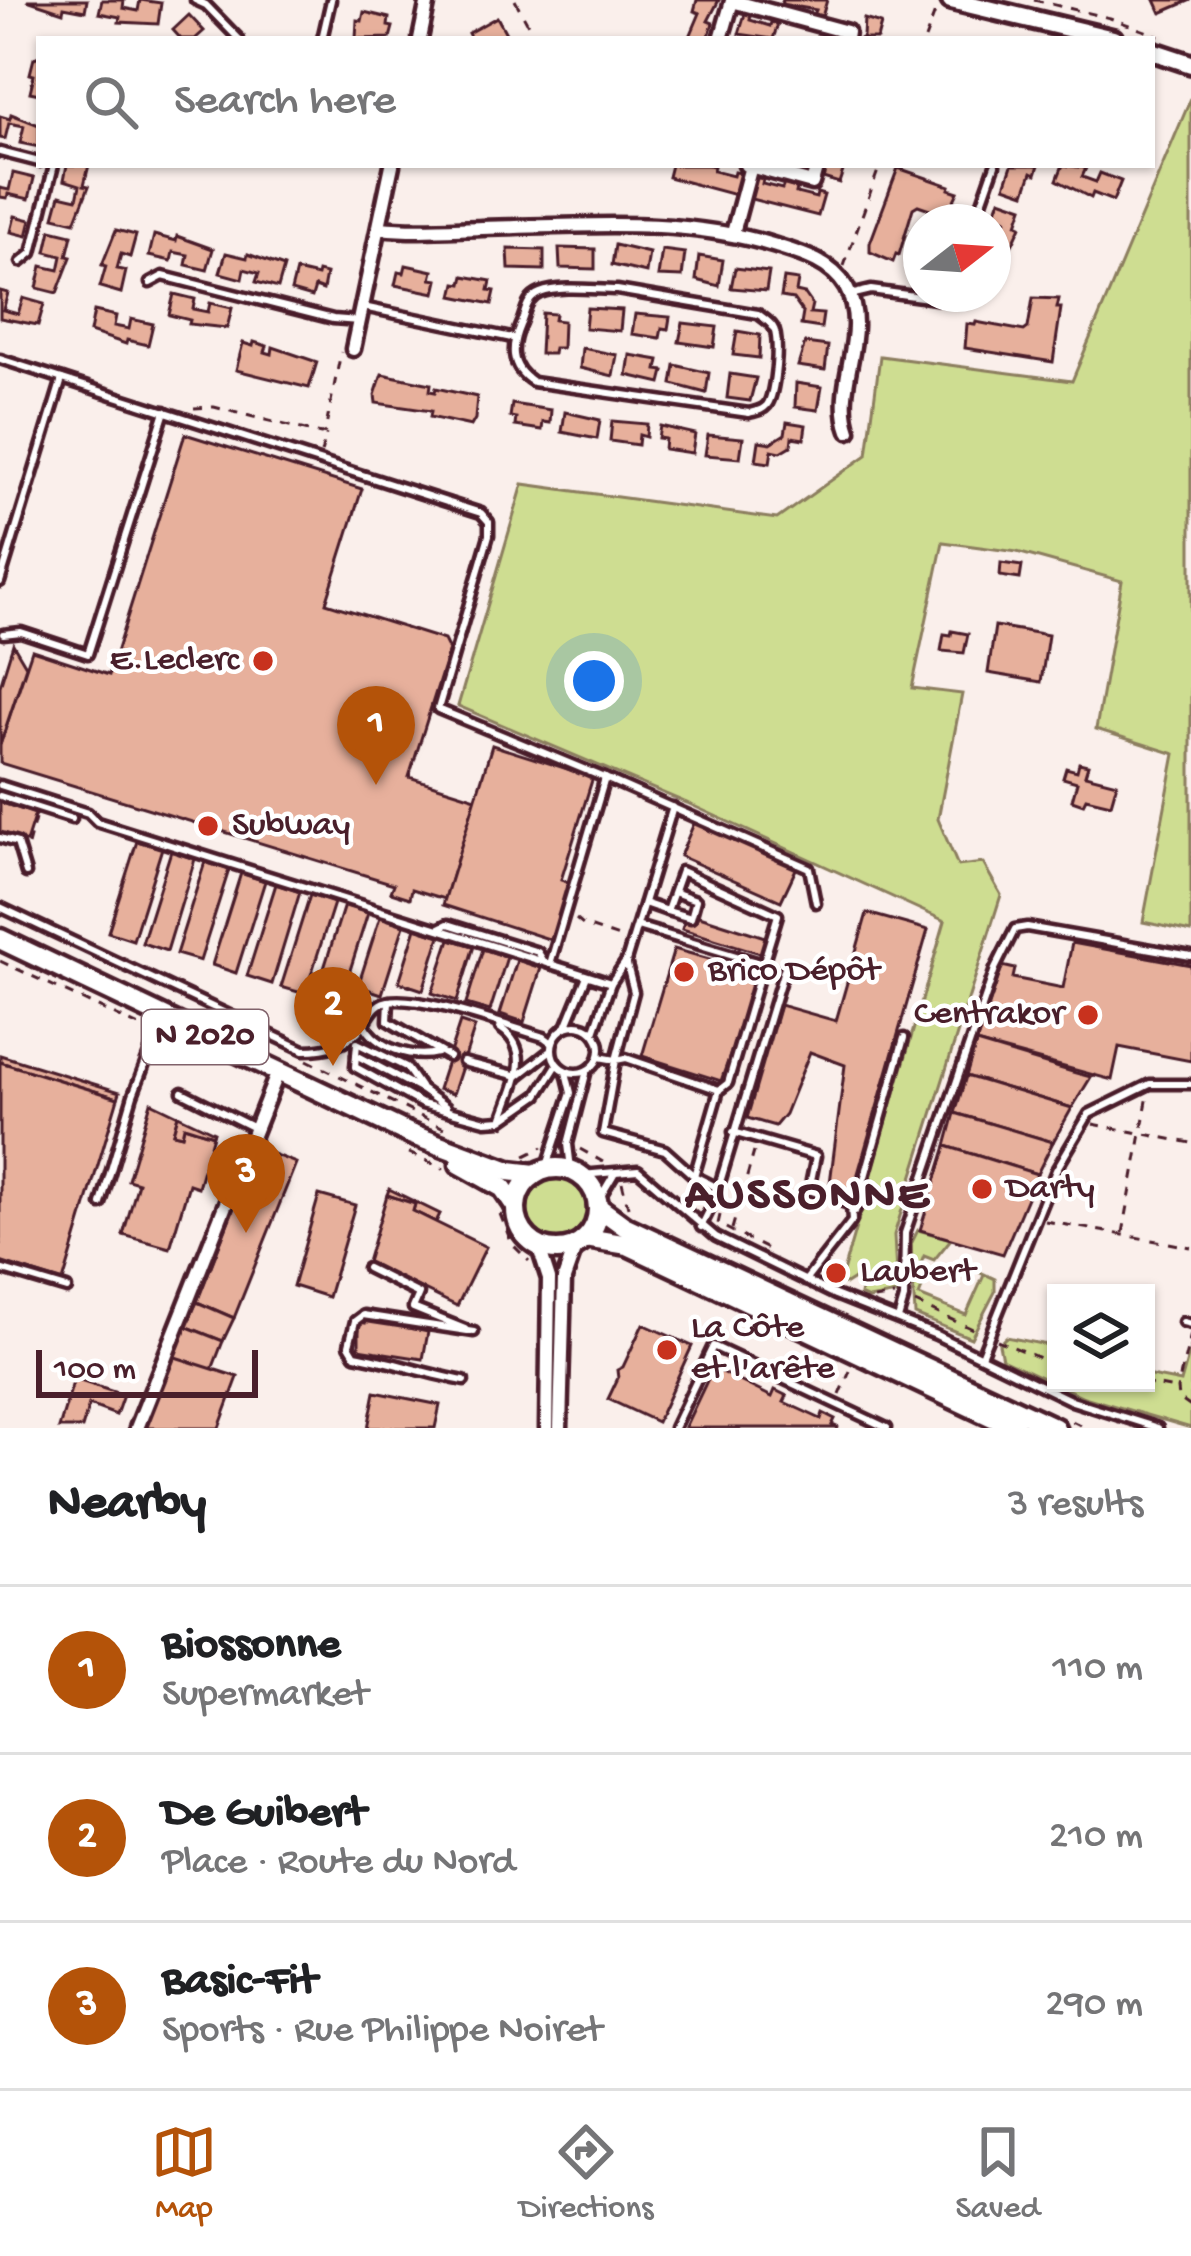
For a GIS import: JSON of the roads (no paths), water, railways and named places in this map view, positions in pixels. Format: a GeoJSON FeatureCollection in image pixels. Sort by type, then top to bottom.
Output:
{"type":"FeatureCollection","features":[{"type":"Feature","properties":{"kind":"main road","name":"N 2020"},"geometry":{"type":"LineString","coordinates":[[0,939],[410,1134],[496,1183],[507,1204]]}},
{"type":"Feature","properties":{"kind":"main road","name":"N 2020"},"geometry":{"type":"LineString","coordinates":[[410,1134],[509,1171],[541,1171]]}},
{"type":"Feature","properties":{"kind":"main road"},"geometry":{"type":"LineString","coordinates":[[1016,1428],[628,1245],[581,1242],[557,1250],[538,1245],[507,1204],[541,1171],[576,1172],[598,1204],[624,1226],[1055,1428]]}},
{"type":"Feature","properties":{"kind":"main road"},"geometry":{"type":"LineString","coordinates":[[581,1242],[597,1219],[598,1204]]}},
{"type":"Feature","properties":{"kind":"street"},"geometry":{"type":"LineString","coordinates":[[421,36],[428,0]]}},
{"type":"Feature","properties":{"kind":"street"},"geometry":{"type":"LineString","coordinates":[[951,0],[1101,36]]}},
{"type":"Feature","properties":{"kind":"street"},"geometry":{"type":"LineString","coordinates":[[722,36],[732,1],[848,32],[847,36]]}},
{"type":"Feature","properties":{"kind":"street"},"geometry":{"type":"LineString","coordinates":[[1155,52],[1191,64]]}},
{"type":"Feature","properties":{"kind":"street"},"geometry":{"type":"LineString","coordinates":[[353,349],[391,168]]}},
{"type":"Feature","properties":{"kind":"street"},"geometry":{"type":"LineString","coordinates":[[734,233],[748,168]]}},
{"type":"Feature","properties":{"kind":"street"},"geometry":{"type":"LineString","coordinates":[[756,168],[812,183],[816,168]]}},
{"type":"Feature","properties":{"kind":"street"},"geometry":{"type":"LineString","coordinates":[[381,228],[638,224],[734,233],[812,257],[839,279],[856,317],[843,414],[849,431]]}},
{"type":"Feature","properties":{"kind":"street"},"geometry":{"type":"LineString","coordinates":[[136,1428],[278,1072]]}},
{"type":"Feature","properties":{"kind":"street"},"geometry":{"type":"LineString","coordinates":[[560,1428],[564,1280],[581,1242]]}},
{"type":"Feature","properties":{"kind":"street"},"geometry":{"type":"LineString","coordinates":[[538,1245],[549,1279],[547,1428]]}},
{"type":"Feature","properties":{"kind":"lane"},"geometry":{"type":"LineString","coordinates":[[195,0],[236,36]]}},
{"type":"Feature","properties":{"kind":"lane"},"geometry":{"type":"LineString","coordinates":[[323,36],[331,0]]}},
{"type":"Feature","properties":{"kind":"lane"},"geometry":{"type":"LineString","coordinates":[[0,152],[36,161]]}},
{"type":"Feature","properties":{"kind":"lane"},"geometry":{"type":"LineString","coordinates":[[21,262],[32,253],[51,168]]}},
{"type":"Feature","properties":{"kind":"lane"},"geometry":{"type":"LineString","coordinates":[[982,204],[994,168]]}},
{"type":"Feature","properties":{"kind":"lane"},"geometry":{"type":"LineString","coordinates":[[150,283],[163,276],[333,319],[360,314],[512,338]]}},
{"type":"Feature","properties":{"kind":"lane"},"geometry":{"type":"LineString","coordinates":[[617,290],[758,314],[776,331],[778,344],[770,402],[749,413],[533,382],[519,370],[512,338],[537,294],[617,290]]}},
{"type":"Feature","properties":{"kind":"lane"},"geometry":{"type":"LineString","coordinates":[[849,295],[871,290],[903,294]]}},
{"type":"Feature","properties":{"kind":"lane"},"geometry":{"type":"LineString","coordinates":[[0,359],[481,513],[489,522],[489,535],[438,709],[809,868],[816,903]]}},
{"type":"Feature","properties":{"kind":"lane"},"geometry":{"type":"LineString","coordinates":[[0,582],[62,379]]}},
{"type":"Feature","properties":{"kind":"lane"},"geometry":{"type":"LineString","coordinates":[[1,634],[21,632],[88,654],[165,411]]}},
{"type":"Feature","properties":{"kind":"lane"},"geometry":{"type":"LineString","coordinates":[[548,963],[567,914],[605,778]]}},
{"type":"Feature","properties":{"kind":"lane"},"geometry":{"type":"LineString","coordinates":[[0,785],[88,813],[97,822],[611,983]]}},
{"type":"Feature","properties":{"kind":"lane"},"geometry":{"type":"LineString","coordinates":[[0,796],[73,819]]}},
{"type":"Feature","properties":{"kind":"lane"},"geometry":{"type":"LineString","coordinates":[[593,1032],[611,983],[626,962],[673,807]]}},
{"type":"Feature","properties":{"kind":"lane"},"geometry":{"type":"LineString","coordinates":[[0,838],[17,843],[26,873]]}},
{"type":"Feature","properties":{"kind":"lane"},"geometry":{"type":"LineString","coordinates":[[668,911],[681,871],[778,915],[728,1083],[719,1090],[694,1176]]}},
{"type":"Feature","properties":{"kind":"lane"},"geometry":{"type":"LineString","coordinates":[[644,903],[691,918],[696,900],[674,892]]}},
{"type":"Feature","properties":{"kind":"lane"},"geometry":{"type":"LineString","coordinates":[[0,908],[295,1047],[320,1049],[355,1039]]}},
{"type":"Feature","properties":{"kind":"lane"},"geometry":{"type":"LineString","coordinates":[[637,926],[763,964]]}},
{"type":"Feature","properties":{"kind":"lane"},"geometry":{"type":"LineString","coordinates":[[898,1319],[904,1299],[905,1233],[995,969],[1015,929],[1027,927],[1191,956]]}},
{"type":"Feature","properties":{"kind":"lane"},"geometry":{"type":"LineString","coordinates":[[626,962],[634,992],[603,1133],[665,1150],[694,1176],[718,1188]]}},
{"type":"Feature","properties":{"kind":"lane"},"geometry":{"type":"LineString","coordinates":[[701,1227],[718,1188],[786,963]]}},
{"type":"Feature","properties":{"kind":"lane"},"geometry":{"type":"LineString","coordinates":[[518,1076],[552,1047],[566,1027],[586,976]]}},
{"type":"Feature","properties":{"kind":"lane"},"geometry":{"type":"LineString","coordinates":[[541,1171],[571,1093],[566,1072],[557,1065],[544,1037],[407,1000],[374,1008],[355,1039],[355,1066],[422,1104],[486,1121],[502,1120],[538,1095],[557,1065]]}},
{"type":"Feature","properties":{"kind":"lane"},"geometry":{"type":"LineString","coordinates":[[389,1001],[388,1022],[449,1057]]}},
{"type":"Feature","properties":{"kind":"lane"},"geometry":{"type":"LineString","coordinates":[[100,1204],[163,1017]]}},
{"type":"Feature","properties":{"kind":"lane"},"geometry":{"type":"LineString","coordinates":[[492,1023],[518,1042],[518,1076],[502,1120]]}},
{"type":"Feature","properties":{"kind":"lane"},"geometry":{"type":"LineString","coordinates":[[364,1024],[379,1041],[418,1058],[437,1053]]}},
{"type":"Feature","properties":{"kind":"lane"},"geometry":{"type":"LineString","coordinates":[[566,1027],[581,1025],[600,1044],[599,1057],[587,1071],[568,1144],[576,1172],[614,1174],[629,1168],[646,1174],[701,1227],[805,1281],[1072,1401],[1158,1428]]}},
{"type":"Feature","properties":{"kind":"lane"},"geometry":{"type":"LineString","coordinates":[[805,1281],[852,1221],[904,1038]]}},
{"type":"Feature","properties":{"kind":"lane"},"geometry":{"type":"LineString","coordinates":[[355,1039],[406,1067],[422,1090]]}},
{"type":"Feature","properties":{"kind":"lane"},"geometry":{"type":"LineString","coordinates":[[356,1055],[449,1110]]}},
{"type":"Feature","properties":{"kind":"lane"},"geometry":{"type":"LineString","coordinates":[[599,1057],[626,1058],[719,1090]]}},
{"type":"Feature","properties":{"kind":"lane"},"geometry":{"type":"LineString","coordinates":[[464,1062],[518,1076]]}},
{"type":"Feature","properties":{"kind":"lane"},"geometry":{"type":"LineString","coordinates":[[566,1072],[587,1071]]}},
{"type":"Feature","properties":{"kind":"lane"},"geometry":{"type":"LineString","coordinates":[[981,1357],[1056,1169],[1083,1122],[1150,1084],[1191,1084]]}},
{"type":"Feature","properties":{"kind":"lane"},"geometry":{"type":"LineString","coordinates":[[182,1091],[254,1128]]}},
{"type":"Feature","properties":{"kind":"lane"},"geometry":{"type":"LineString","coordinates":[[734,1132],[816,1156],[808,1190],[851,1204],[852,1221]]}},
{"type":"Feature","properties":{"kind":"lane"},"geometry":{"type":"LineString","coordinates":[[598,1204],[614,1174]]}},
{"type":"Feature","properties":{"kind":"lane"},"geometry":{"type":"LineString","coordinates":[[367,1268],[418,1294],[413,1308],[474,1332],[363,1315],[355,1321],[349,1345],[352,1352],[464,1382]]}},
{"type":"Feature","properties":{"kind":"lane"},"geometry":{"type":"LineString","coordinates":[[0,1269],[67,1289]]}},
{"type":"Feature","properties":{"kind":"lane"},"geometry":{"type":"LineString","coordinates":[[674,1428],[713,1346],[887,1428]]}},
{"type":"Feature","properties":{"kind":"place","name":"E.Leclerc"},"geometry":{"type":"Point","coordinates":[263,661]}},
{"type":"Feature","properties":{"kind":"place","name":"Biossonne"},"geometry":{"type":"Point","coordinates":[376,785]}},
{"type":"Feature","properties":{"kind":"place","name":"Subway"},"geometry":{"type":"Point","coordinates":[208,826]}},
{"type":"Feature","properties":{"kind":"place","name":"Brico Dépôt"},"geometry":{"type":"Point","coordinates":[684,972]}},
{"type":"Feature","properties":{"kind":"place","name":"Centrakor"},"geometry":{"type":"Point","coordinates":[1088,1015]}},
{"type":"Feature","properties":{"kind":"place","name":"De Guibert"},"geometry":{"type":"Point","coordinates":[333,1066]}},
{"type":"Feature","properties":{"kind":"place","name":"Darty"},"geometry":{"type":"Point","coordinates":[982,1189]}},
{"type":"Feature","properties":{"kind":"place","name":"Basic-Fit"},"geometry":{"type":"Point","coordinates":[246,1233]}},
{"type":"Feature","properties":{"kind":"place","name":"Laubert"},"geometry":{"type":"Point","coordinates":[836,1273]}},
{"type":"Feature","properties":{"kind":"place","name":"La Côte et l'arête"},"geometry":{"type":"Point","coordinates":[667,1350]}},
{"type":"Feature","properties":{"kind":"district","name":"AUSSONNE"},"geometry":{"type":"Point","coordinates":[808,1197]}}]}
